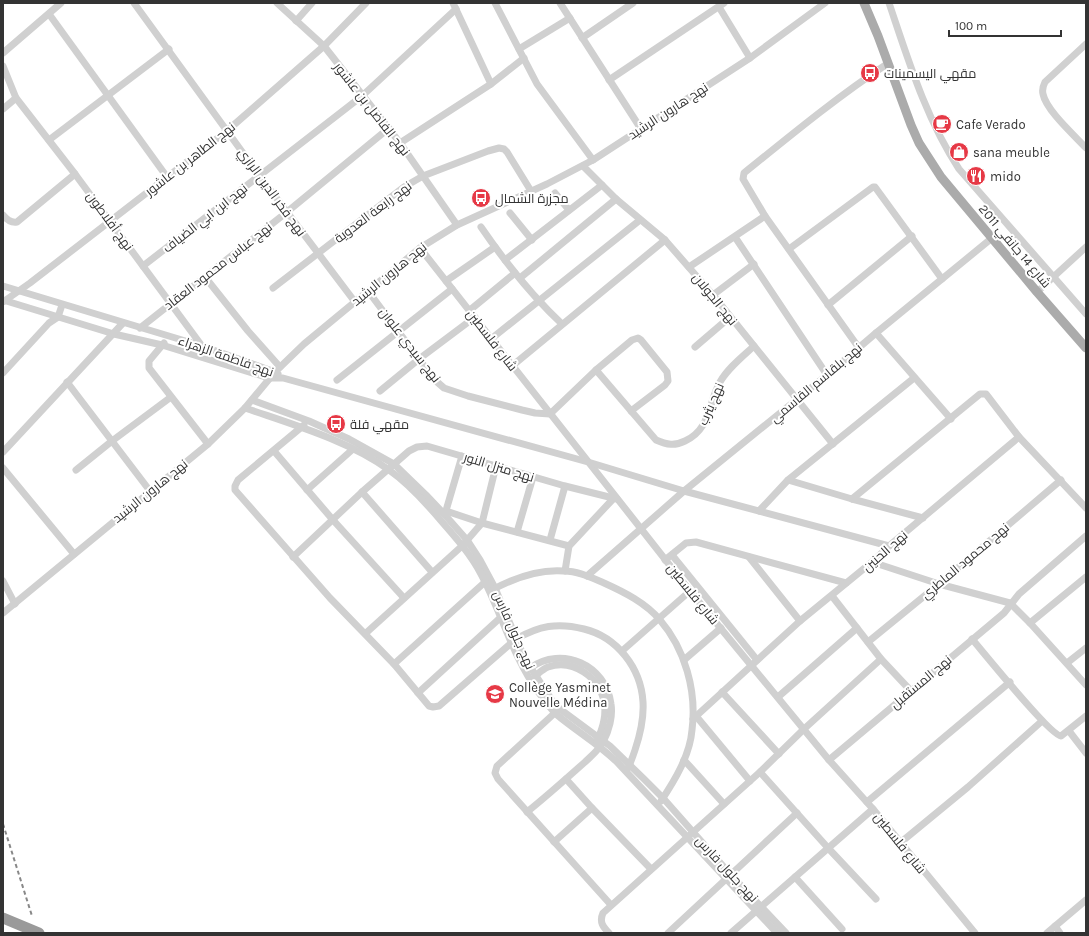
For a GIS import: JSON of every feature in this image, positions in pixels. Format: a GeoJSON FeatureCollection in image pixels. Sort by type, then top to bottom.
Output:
{"type":"FeatureCollection","features":[{"type":"Feature","properties":{"kind":"highway"},"geometry":{"type":"LineString","coordinates":[[3,918],[39,933]]}},
{"type":"Feature","properties":{"kind":"main road","name":"شارع 14 جانفي 2011"},"geometry":{"type":"LineString","coordinates":[[864,3],[919,143],[941,177],[1086,348]]}},
{"type":"Feature","properties":{"kind":"street"},"geometry":{"type":"LineString","coordinates":[[3,54],[61,3]]}},
{"type":"Feature","properties":{"kind":"street","name":"نهج فخر الدين الرازي"},"geometry":{"type":"LineString","coordinates":[[134,3],[228,130],[259,175],[355,302]]}},
{"type":"Feature","properties":{"kind":"street","name":"نهج الفاضل بن عاشور"},"geometry":{"type":"LineString","coordinates":[[277,3],[324,46],[362,96],[389,128],[456,224]]}},
{"type":"Feature","properties":{"kind":"street"},"geometry":{"type":"LineString","coordinates":[[296,21],[312,3]]}},
{"type":"Feature","properties":{"kind":"street","name":"نهج الطاهر بن عاشور"},"geometry":{"type":"LineString","coordinates":[[3,301],[30,283],[228,130],[324,46],[366,3]]}},
{"type":"Feature","properties":{"kind":"street"},"geometry":{"type":"LineString","coordinates":[[495,3],[543,92],[593,160]]}},
{"type":"Feature","properties":{"kind":"street"},"geometry":{"type":"LineString","coordinates":[[560,3],[641,129]]}},
{"type":"Feature","properties":{"kind":"street"},"geometry":{"type":"LineString","coordinates":[[582,38],[633,3]]}},
{"type":"Feature","properties":{"kind":"street","name":"نهج هارون الرشيد"},"geometry":{"type":"LineString","coordinates":[[3,613],[208,444],[245,408],[269,378],[304,344],[420,248],[456,224],[531,191],[593,160],[750,58],[825,3]]}},
{"type":"Feature","properties":{"kind":"street"},"geometry":{"type":"LineString","coordinates":[[889,3],[919,87],[948,152],[960,169],[1086,314]]}},
{"type":"Feature","properties":{"kind":"street"},"geometry":{"type":"LineString","coordinates":[[610,80],[722,5],[750,58]]}},
{"type":"Feature","properties":{"kind":"street"},"geometry":{"type":"LineString","coordinates":[[454,6],[491,84]]}},
{"type":"Feature","properties":{"kind":"street","name":"نهج ابن ابي الضياف"},"geometry":{"type":"LineString","coordinates":[[143,266],[362,96],[454,6]]}},
{"type":"Feature","properties":{"kind":"street"},"geometry":{"type":"LineString","coordinates":[[49,14],[167,177]]}},
{"type":"Feature","properties":{"kind":"street"},"geometry":{"type":"LineString","coordinates":[[519,49],[570,18]]}},
{"type":"Feature","properties":{"kind":"street"},"geometry":{"type":"LineString","coordinates":[[1086,44],[1045,82],[1042,91],[1045,101],[1052,111],[1086,148]]}},
{"type":"Feature","properties":{"kind":"street"},"geometry":{"type":"LineString","coordinates":[[49,140],[108,97],[169,49]]}},
{"type":"Feature","properties":{"kind":"street"},"geometry":{"type":"LineString","coordinates":[[400,143],[491,84],[524,58]]}},
{"type":"Feature","properties":{"kind":"street"},"geometry":{"type":"LineString","coordinates":[[859,348],[765,216],[743,179],[744,173],[806,123],[859,82],[887,64]]}},
{"type":"Feature","properties":{"kind":"street","name":"نهج أفلاطون"},"geometry":{"type":"LineString","coordinates":[[3,66],[16,98],[75,174],[202,346]]}},
{"type":"Feature","properties":{"kind":"street"},"geometry":{"type":"LineString","coordinates":[[3,109],[16,98]]}},
{"type":"Feature","properties":{"kind":"street","name":"نهج عباس محمود العقاد"},"geometry":{"type":"LineString","coordinates":[[140,328],[287,212],[389,128]]}},
{"type":"Feature","properties":{"kind":"street","name":"نهج رابعة العدوية"},"geometry":{"type":"LineString","coordinates":[[273,288],[404,187],[423,176],[457,162],[499,148],[504,149],[531,191]]}},
{"type":"Feature","properties":{"kind":"street","name":"نهج الجولان"},"geometry":{"type":"LineString","coordinates":[[583,166],[616,199],[665,240],[713,295],[833,444]]}},
{"type":"Feature","properties":{"kind":"street"},"geometry":{"type":"LineString","coordinates":[[3,215],[9,221],[17,222],[75,174]]}},
{"type":"Feature","properties":{"kind":"street"},"geometry":{"type":"LineString","coordinates":[[505,260],[602,185]]}},
{"type":"Feature","properties":{"kind":"street"},"geometry":{"type":"LineString","coordinates":[[789,249],[874,186],[942,279]]}},
{"type":"Feature","properties":{"kind":"street"},"geometry":{"type":"LineString","coordinates":[[555,193],[569,210]]}},
{"type":"Feature","properties":{"kind":"street"},"geometry":{"type":"LineString","coordinates":[[470,310],[517,276],[616,199]]}},
{"type":"Feature","properties":{"kind":"street"},"geometry":{"type":"LineString","coordinates":[[510,213],[532,240]]}},
{"type":"Feature","properties":{"kind":"street"},"geometry":{"type":"LineString","coordinates":[[689,268],[765,216]]}},
{"type":"Feature","properties":{"kind":"street"},"geometry":{"type":"LineString","coordinates":[[491,339],[640,220]]}},
{"type":"Feature","properties":{"kind":"street"},"geometry":{"type":"LineString","coordinates":[[481,227],[517,276],[539,302],[562,324]]}},
{"type":"Feature","properties":{"kind":"street"},"geometry":{"type":"LineString","coordinates":[[828,305],[912,236]]}},
{"type":"Feature","properties":{"kind":"street"},"geometry":{"type":"LineString","coordinates":[[735,237],[827,375]]}},
{"type":"Feature","properties":{"kind":"street","name":"نهج بلقاسم القاسمي"},"geometry":{"type":"LineString","coordinates":[[587,576],[684,491],[797,400],[992,238]]}},
{"type":"Feature","properties":{"kind":"street"},"geometry":{"type":"LineString","coordinates":[[512,366],[665,240]]}},
{"type":"Feature","properties":{"kind":"street"},"geometry":{"type":"LineString","coordinates":[[1037,292],[1086,246]]}},
{"type":"Feature","properties":{"kind":"street"},"geometry":{"type":"LineString","coordinates":[[446,281],[495,247]]}},
{"type":"Feature","properties":{"kind":"street","name":"شارع فلسطين"},"geometry":{"type":"LineString","coordinates":[[420,248],[470,310],[615,499],[829,760],[873,809],[975,933]]}},
{"type":"Feature","properties":{"kind":"street"},"geometry":{"type":"LineString","coordinates":[[713,295],[754,264]]}},
{"type":"Feature","properties":{"kind":"street"},"geometry":{"type":"LineString","coordinates":[[205,277],[278,369]]}},
{"type":"Feature","properties":{"kind":"street","name":"نهج فاطمة الزهراء"},"geometry":{"type":"LineString","coordinates":[[3,286],[278,369],[283,378],[269,378],[162,345],[114,334],[58,316],[3,301]]}},
{"type":"Feature","properties":{"kind":"street"},"geometry":{"type":"LineString","coordinates":[[337,380],[452,289]]}},
{"type":"Feature","properties":{"kind":"street","name":"نهج سيدي علوان"},"geometry":{"type":"LineString","coordinates":[[368,291],[436,381],[444,388],[454,392],[535,413],[550,414]]}},
{"type":"Feature","properties":{"kind":"street"},"geometry":{"type":"LineString","coordinates":[[49,323],[47,314],[51,301]]}},
{"type":"Feature","properties":{"kind":"street"},"geometry":{"type":"LineString","coordinates":[[3,373],[49,323],[58,316],[62,305]]}},
{"type":"Feature","properties":{"kind":"street"},"geometry":{"type":"LineString","coordinates":[[380,391],[419,359],[475,317]]}},
{"type":"Feature","properties":{"kind":"street"},"geometry":{"type":"LineString","coordinates":[[695,347],[730,317]]}},
{"type":"Feature","properties":{"kind":"street"},"geometry":{"type":"LineString","coordinates":[[3,452],[123,323]]}},
{"type":"Feature","properties":{"kind":"street"},"geometry":{"type":"LineString","coordinates":[[876,333],[951,419]]}},
{"type":"Feature","properties":{"kind":"street"},"geometry":{"type":"LineString","coordinates":[[169,337],[149,361],[149,368],[208,444]]}},
{"type":"Feature","properties":{"kind":"street"},"geometry":{"type":"LineString","coordinates":[[550,414],[596,370],[632,340],[638,338],[667,372],[668,381],[632,411]]}},
{"type":"Feature","properties":{"kind":"street","name":"نهج يثرب"},"geometry":{"type":"LineString","coordinates":[[596,370],[656,440],[664,444],[678,445],[692,438],[702,427],[710,410],[719,383],[724,375],[754,346]]}},
{"type":"Feature","properties":{"kind":"street"},"geometry":{"type":"LineString","coordinates":[[283,378],[588,462],[684,491],[889,546]]}},
{"type":"Feature","properties":{"kind":"street"},"geometry":{"type":"LineString","coordinates":[[759,511],[788,480],[914,378]]}},
{"type":"Feature","properties":{"kind":"street"},"geometry":{"type":"LineString","coordinates":[[67,382],[150,491]]}},
{"type":"Feature","properties":{"kind":"street"},"geometry":{"type":"LineString","coordinates":[[852,500],[980,394],[986,394],[1019,437],[1086,508]]}},
{"type":"Feature","properties":{"kind":"street"},"geometry":{"type":"LineString","coordinates":[[76,470],[171,397]]}},
{"type":"Feature","properties":{"kind":"street","name":"نهج جلول فارس"},"geometry":{"type":"LineString","coordinates":[[252,400],[309,421],[349,439],[391,467],[446,513],[485,582],[493,590],[500,618],[557,711]]}},
{"type":"Feature","properties":{"kind":"street","name":"نهج جلول فارس"},"geometry":{"type":"LineString","coordinates":[[245,408],[353,449],[391,467],[480,560],[527,675],[557,711],[599,743],[663,798],[690,835]]}},
{"type":"Feature","properties":{"kind":"street"},"geometry":{"type":"LineString","coordinates":[[309,421],[238,480],[235,490],[330,598],[366,633],[394,664],[429,706],[439,706],[514,641],[542,627],[555,625],[572,626],[590,630],[606,638],[622,651],[632,666],[639,685],[643,702],[642,722],[628,768]]}},
{"type":"Feature","properties":{"kind":"street","name":"نهج الحنين"},"geometry":{"type":"LineString","coordinates":[[695,717],[800,621],[832,596],[1019,437]]}},
{"type":"Feature","properties":{"kind":"street","name":"نهج منزل النور"},"geometry":{"type":"LineString","coordinates":[[293,557],[362,492],[409,451],[417,447],[427,446],[615,499]]}},
{"type":"Feature","properties":{"kind":"street"},"geometry":{"type":"LineString","coordinates":[[307,490],[353,449]]}},
{"type":"Feature","properties":{"kind":"street"},"geometry":{"type":"LineString","coordinates":[[274,451],[333,520],[404,598]]}},
{"type":"Feature","properties":{"kind":"street"},"geometry":{"type":"LineString","coordinates":[[462,456],[446,513],[569,546]]}},
{"type":"Feature","properties":{"kind":"street"},"geometry":{"type":"LineString","coordinates":[[366,633],[464,543],[482,523],[496,466]]}},
{"type":"Feature","properties":{"kind":"street"},"geometry":{"type":"LineString","coordinates":[[3,468],[74,554]]}},
{"type":"Feature","properties":{"kind":"street"},"geometry":{"type":"LineString","coordinates":[[517,532],[533,477]]}},
{"type":"Feature","properties":{"kind":"street"},"geometry":{"type":"LineString","coordinates":[[788,480],[852,500],[923,518]]}},
{"type":"Feature","properties":{"kind":"street","name":"نهج محمود الماطري"},"geometry":{"type":"LineString","coordinates":[[868,642],[940,584],[1061,480]]}},
{"type":"Feature","properties":{"kind":"street"},"geometry":{"type":"LineString","coordinates":[[550,540],[565,486]]}},
{"type":"Feature","properties":{"kind":"street"},"geometry":{"type":"LineString","coordinates":[[362,492],[432,572]]}},
{"type":"Feature","properties":{"kind":"street"},"geometry":{"type":"LineString","coordinates":[[565,570],[569,546],[615,499]]}},
{"type":"Feature","properties":{"kind":"street","name":"نهج المستقبل"},"geometry":{"type":"LineString","coordinates":[[829,760],[1004,613],[1019,594],[1086,536]]}},
{"type":"Feature","properties":{"kind":"street"},"geometry":{"type":"LineString","coordinates":[[665,560],[686,543],[696,542],[846,583]]}},
{"type":"Feature","properties":{"kind":"street"},"geometry":{"type":"LineString","coordinates":[[672,554],[757,660]]}},
{"type":"Feature","properties":{"kind":"street"},"geometry":{"type":"LineString","coordinates":[[749,557],[800,621]]}},
{"type":"Feature","properties":{"kind":"street"},"geometry":{"type":"LineString","coordinates":[[872,562],[940,584],[1012,604],[1086,685]]}},
{"type":"Feature","properties":{"kind":"street"},"geometry":{"type":"LineString","coordinates":[[493,590],[527,575],[540,572],[565,570],[587,576],[617,588],[637,601],[659,619],[676,643],[684,660],[691,688],[695,717],[684,760],[658,805]]}},
{"type":"Feature","properties":{"kind":"street"},"geometry":{"type":"LineString","coordinates":[[1030,623],[1086,577]]}},
{"type":"Feature","properties":{"kind":"street"},"geometry":{"type":"LineString","coordinates":[[3,581],[15,604]]}},
{"type":"Feature","properties":{"kind":"street"},"geometry":{"type":"LineString","coordinates":[[394,664],[485,582]]}},
{"type":"Feature","properties":{"kind":"street"},"geometry":{"type":"LineString","coordinates":[[622,651],[690,591]]}},
{"type":"Feature","properties":{"kind":"street"},"geometry":{"type":"LineString","coordinates":[[832,596],[881,659],[911,691]]}},
{"type":"Feature","properties":{"kind":"street"},"geometry":{"type":"LineString","coordinates":[[418,693],[500,618]]}},
{"type":"Feature","properties":{"kind":"street"},"geometry":{"type":"LineString","coordinates":[[684,660],[721,628]]}},
{"type":"Feature","properties":{"kind":"street"},"geometry":{"type":"LineString","coordinates":[[778,697],[857,628]]}},
{"type":"Feature","properties":{"kind":"street"},"geometry":{"type":"LineString","coordinates":[[972,639],[1042,721],[1059,736],[1069,731],[1086,716]]}},
{"type":"Feature","properties":{"kind":"street"},"geometry":{"type":"LineString","coordinates":[[1067,663],[1086,648]]}},
{"type":"Feature","properties":{"kind":"street"},"geometry":{"type":"LineString","coordinates":[[527,812],[594,753],[610,722],[612,704],[603,680],[594,671],[574,660],[564,658],[544,660],[530,668]]}},
{"type":"Feature","properties":{"kind":"street"},"geometry":{"type":"LineString","coordinates":[[609,933],[601,923],[603,913],[760,772],[804,729],[881,659]]}},
{"type":"Feature","properties":{"kind":"street"},"geometry":{"type":"LineString","coordinates":[[535,676],[547,668],[562,665],[576,668],[590,676],[598,684],[605,703],[604,721],[599,743]]}},
{"type":"Feature","properties":{"kind":"street"},"geometry":{"type":"LineString","coordinates":[[867,802],[1010,682]]}},
{"type":"Feature","properties":{"kind":"street"},"geometry":{"type":"LineString","coordinates":[[722,692],[779,754]]}},
{"type":"Feature","properties":{"kind":"street"},"geometry":{"type":"LineString","coordinates":[[557,711],[497,766],[495,773],[498,779],[611,905]]}},
{"type":"Feature","properties":{"kind":"street"},"geometry":{"type":"LineString","coordinates":[[695,717],[750,780]]}},
{"type":"Feature","properties":{"kind":"street"},"geometry":{"type":"LineString","coordinates":[[900,843],[968,787],[1042,721]]}},
{"type":"Feature","properties":{"kind":"street"},"geometry":{"type":"LineString","coordinates":[[1069,731],[1086,753]]}},
{"type":"Feature","properties":{"kind":"street"},"geometry":{"type":"LineString","coordinates":[[684,760],[724,804]]}},
{"type":"Feature","properties":{"kind":"street","name":"نهج جلول فارس"},"geometry":{"type":"LineString","coordinates":[[628,768],[658,805],[690,835],[759,908],[786,933]]}},
{"type":"Feature","properties":{"kind":"street"},"geometry":{"type":"LineString","coordinates":[[760,772],[828,849],[876,899]]}},
{"type":"Feature","properties":{"kind":"street"},"geometry":{"type":"LineString","coordinates":[[566,779],[651,869]]}},
{"type":"Feature","properties":{"kind":"street"},"geometry":{"type":"LineString","coordinates":[[554,842],[592,808]]}},
{"type":"Feature","properties":{"kind":"street"},"geometry":{"type":"LineString","coordinates":[[731,933],[873,809]]}},
{"type":"Feature","properties":{"kind":"street"},"geometry":{"type":"LineString","coordinates":[[668,933],[797,813]]}},
{"type":"Feature","properties":{"kind":"street"},"geometry":{"type":"LineString","coordinates":[[795,877],[842,929]]}},
{"type":"Feature","properties":{"kind":"street"},"geometry":{"type":"LineString","coordinates":[[1047,933],[1086,900]]}},
{"type":"Feature","properties":{"kind":"street","name":"نهج جلول فارس"},"geometry":{"type":"LineString","coordinates":[[759,908],[777,933]]}},
{"type":"Feature","properties":{"kind":"street"},"geometry":{"type":"LineString","coordinates":[[1054,926],[1060,933]]}},
{"type":"Feature","properties":{"kind":"railway"},"geometry":{"type":"LineString","coordinates":[[3,824],[32,916]]}},
{"type":"Feature","properties":{"kind":"place","name":"مقهي اليسمينات"},"geometry":{"type":"Point","coordinates":[870,73]}},
{"type":"Feature","properties":{"kind":"place","name":"Cafe Verado"},"geometry":{"type":"Point","coordinates":[942,124]}},
{"type":"Feature","properties":{"kind":"place","name":"sana meuble"},"geometry":{"type":"Point","coordinates":[959,152]}},
{"type":"Feature","properties":{"kind":"place","name":"mido"},"geometry":{"type":"Point","coordinates":[976,176]}},
{"type":"Feature","properties":{"kind":"place","name":"مجزرة الشمال"},"geometry":{"type":"Point","coordinates":[481,198]}},
{"type":"Feature","properties":{"kind":"place","name":"مقهي فلة"},"geometry":{"type":"Point","coordinates":[336,424]}},
{"type":"Feature","properties":{"kind":"place","name":"Collège Yasminet Nouvelle Médina"},"geometry":{"type":"Point","coordinates":[495,694]}}]}
